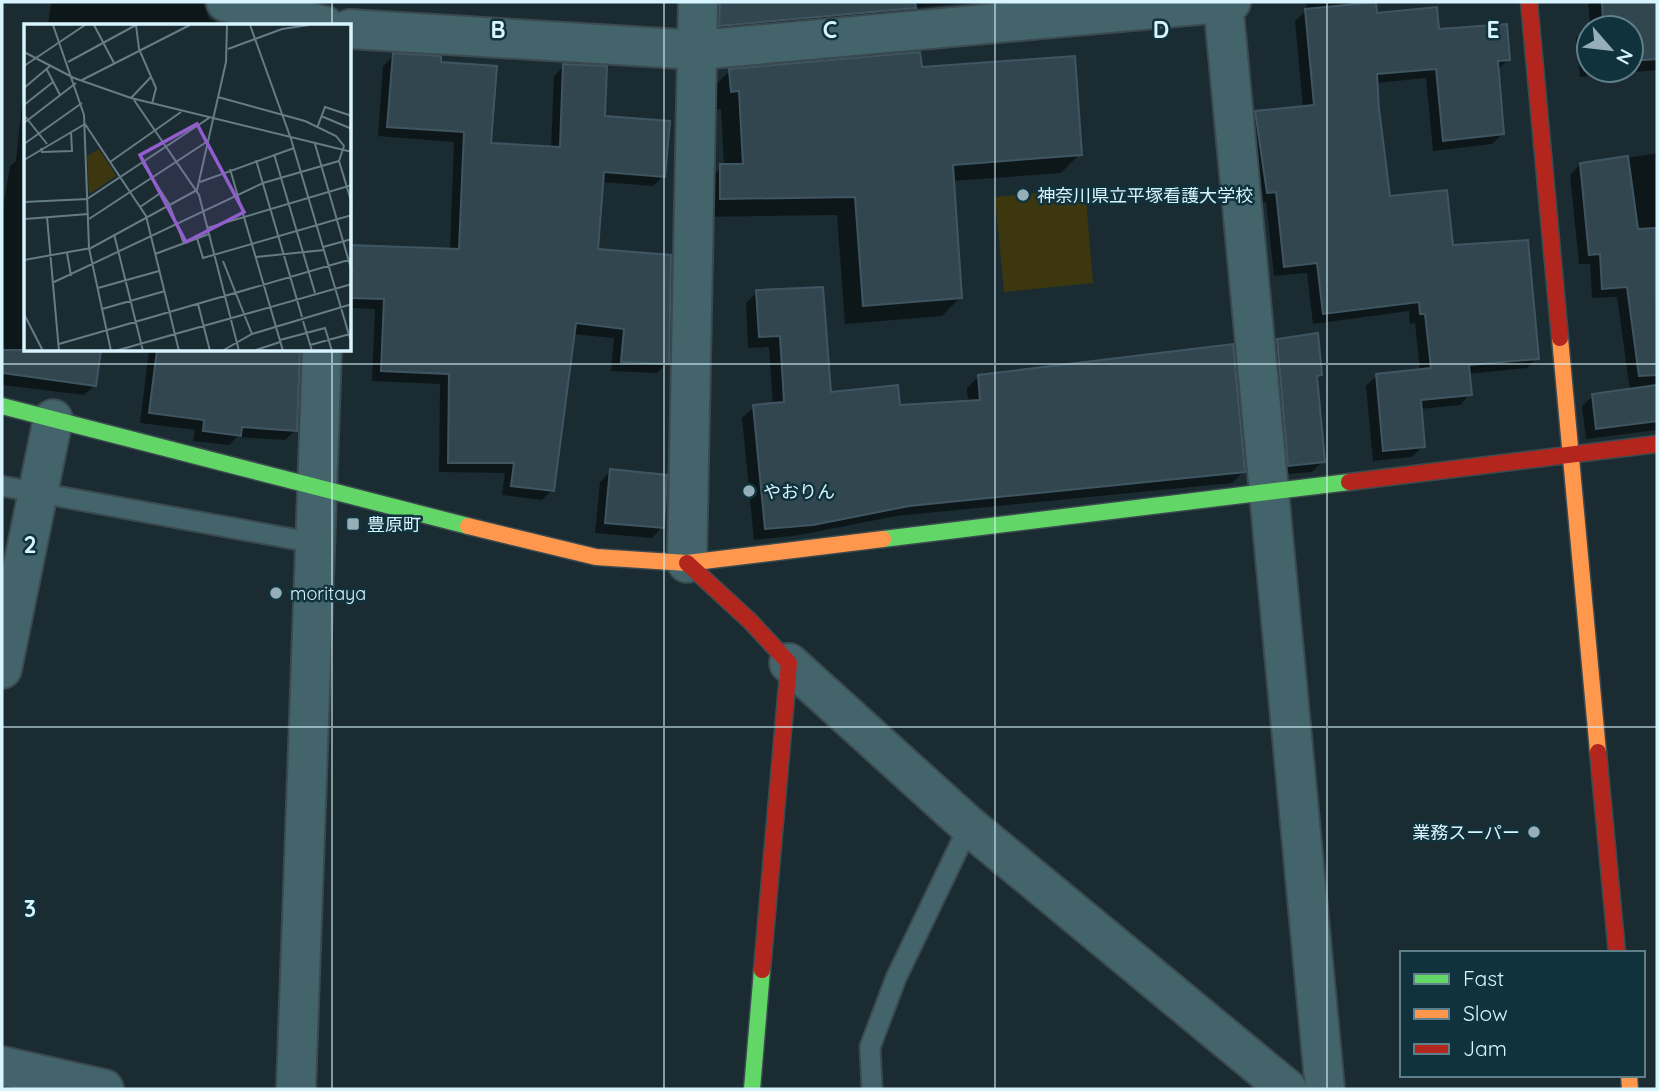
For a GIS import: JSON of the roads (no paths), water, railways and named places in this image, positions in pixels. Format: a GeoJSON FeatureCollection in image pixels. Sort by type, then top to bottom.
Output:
{"type":"FeatureCollection","features":[{"type":"Feature","properties":{"kind":"street"},"geometry":{"type":"LineString","coordinates":[[226,2],[317,24]]}},
{"type":"Feature","properties":{"kind":"street"},"geometry":{"type":"LineString","coordinates":[[334,24],[335,2]]}},
{"type":"Feature","properties":{"kind":"street"},"geometry":{"type":"LineString","coordinates":[[698,2],[687,563],[750,621],[789,663],[969,825],[1287,1089]]}},
{"type":"Feature","properties":{"kind":"street"},"geometry":{"type":"LineString","coordinates":[[1223,2],[1325,1089]]}},
{"type":"Feature","properties":{"kind":"street"},"geometry":{"type":"LineString","coordinates":[[352,29],[698,50],[932,15],[1231,2]]}},
{"type":"Feature","properties":{"kind":"street"},"geometry":{"type":"LineString","coordinates":[[1529,2],[1617,951]]}},
{"type":"Feature","properties":{"kind":"street"},"geometry":{"type":"LineString","coordinates":[[296,1089],[322,352]]}},
{"type":"Feature","properties":{"kind":"street"},"geometry":{"type":"LineString","coordinates":[[2,406],[319,490],[596,557],[687,563],[1657,444]]}},
{"type":"Feature","properties":{"kind":"street"},"geometry":{"type":"LineString","coordinates":[[2,669],[20,489],[53,419]]}},
{"type":"Feature","properties":{"kind":"street"},"geometry":{"type":"LineString","coordinates":[[752,1089],[789,663]]}},
{"type":"Feature","properties":{"kind":"street"},"geometry":{"type":"LineString","coordinates":[[2,1066],[104,1089]]}},
{"type":"Feature","properties":{"kind":"lane"},"geometry":{"type":"LineString","coordinates":[[20,489],[315,543]]}},
{"type":"Feature","properties":{"kind":"lane"},"geometry":{"type":"LineString","coordinates":[[872,1089],[870,1047],[878,1024],[895,978],[969,825]]}},
{"type":"Feature","properties":{"kind":"place","name":"神奈川県立平塚看護大学校"},"geometry":{"type":"Point","coordinates":[1023,195]}},
{"type":"Feature","properties":{"kind":"place","name":"やおりん"},"geometry":{"type":"Point","coordinates":[749,491]}},
{"type":"Feature","properties":{"kind":"place","name":"豊原町"},"geometry":{"type":"Point","coordinates":[353,524]}},
{"type":"Feature","properties":{"kind":"place","name":"moritaya"},"geometry":{"type":"Point","coordinates":[276,593]}},
{"type":"Feature","properties":{"kind":"place","name":"業務スーパー"},"geometry":{"type":"Point","coordinates":[1534,832]}}]}
